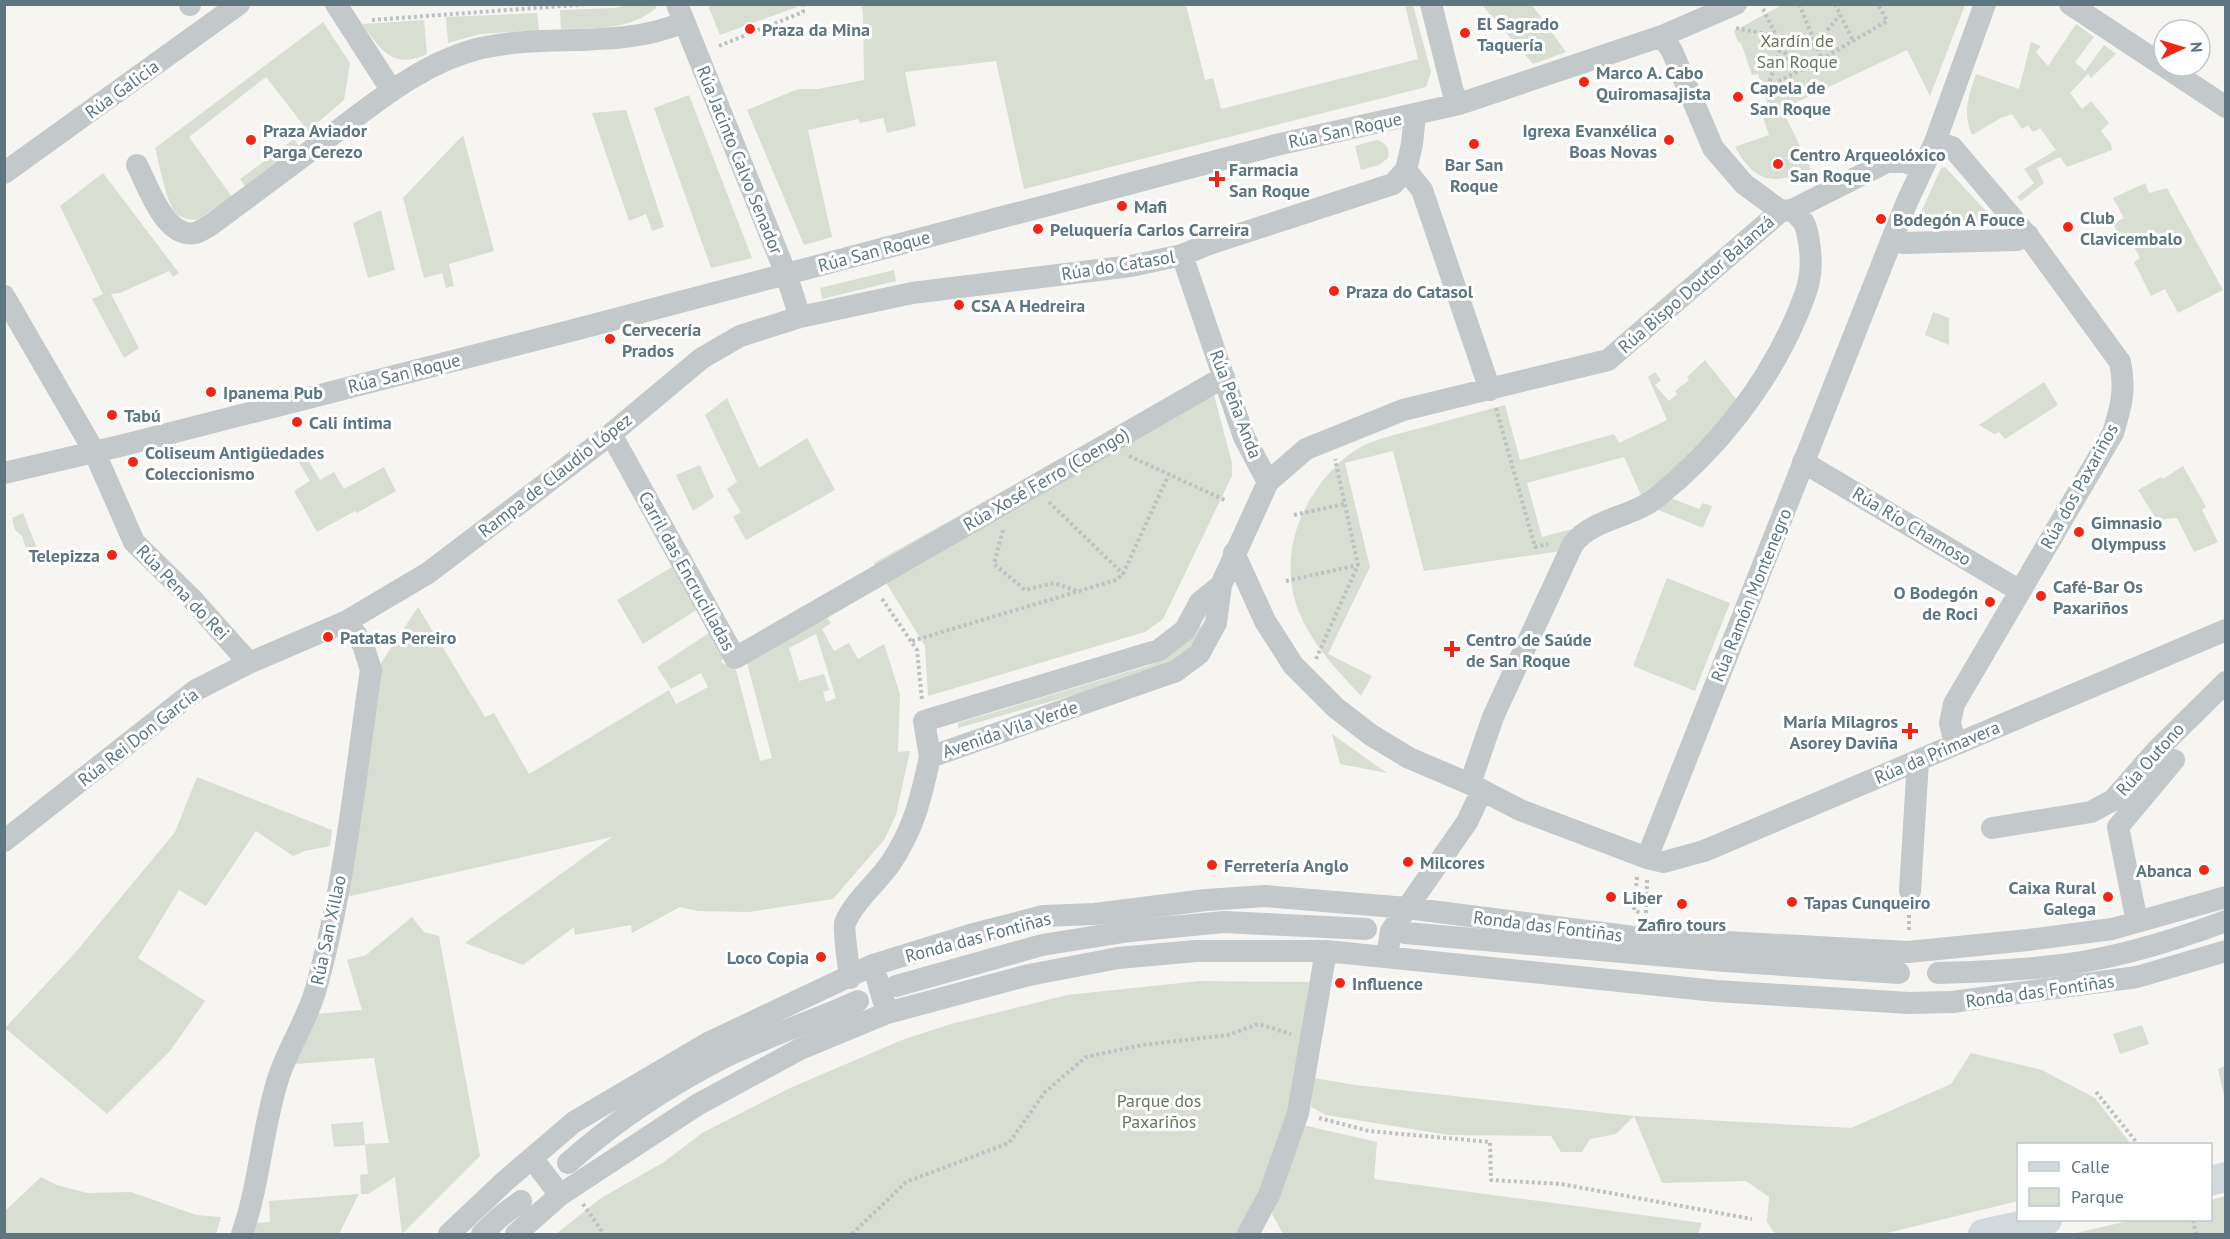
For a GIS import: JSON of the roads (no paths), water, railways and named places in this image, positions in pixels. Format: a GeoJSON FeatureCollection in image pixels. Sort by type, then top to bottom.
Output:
{"type":"FeatureCollection","features":[{"type":"Feature","properties":{"kind":"main road"},"geometry":{"type":"LineString","coordinates":[[1983,1234],[2043,1221]]}},
{"type":"Feature","properties":{"kind":"street","name":"Rúa Galicia"},"geometry":{"type":"LineString","coordinates":[[4,173],[239,4]]}},
{"type":"Feature","properties":{"kind":"street"},"geometry":{"type":"LineString","coordinates":[[1431,4],[1459,104]]}},
{"type":"Feature","properties":{"kind":"street"},"geometry":{"type":"LineString","coordinates":[[1923,167],[1935,142],[1985,4]]}},
{"type":"Feature","properties":{"kind":"street"},"geometry":{"type":"LineString","coordinates":[[2070,4],[2226,107]]}},
{"type":"Feature","properties":{"kind":"street"},"geometry":{"type":"LineString","coordinates":[[137,165],[167,223],[177,231],[194,233],[212,225],[392,91],[433,64],[480,49],[507,44],[631,38],[668,29],[681,13]]}},
{"type":"Feature","properties":{"kind":"street","name":"Rúa Jacinto Calvo Senador"},"geometry":{"type":"LineString","coordinates":[[681,13],[786,274],[800,316]]}},
{"type":"Feature","properties":{"kind":"street"},"geometry":{"type":"LineString","coordinates":[[342,14],[392,91]]}},
{"type":"Feature","properties":{"kind":"street","name":"Rúa San Roque"},"geometry":{"type":"LineString","coordinates":[[4,473],[94,452],[786,274],[1276,145],[1459,104],[1662,36],[1734,16]]}},
{"type":"Feature","properties":{"kind":"street"},"geometry":{"type":"LineString","coordinates":[[1387,956],[1391,931],[1467,822],[1493,717],[1573,544],[1578,537],[1592,528],[1646,505],[1701,457],[1740,413],[1778,357],[1809,288],[1812,270],[1809,238],[1804,223],[1744,184],[1713,148],[1672,51],[1662,36]]}},
{"type":"Feature","properties":{"kind":"street"},"geometry":{"type":"LineString","coordinates":[[1415,115],[1406,170],[1422,190],[1492,396]]}},
{"type":"Feature","properties":{"kind":"street","name":"Rúa dos Paxariños"},"geometry":{"type":"LineString","coordinates":[[1935,142],[1952,147],[2028,235],[2120,362],[2124,380],[2122,402],[2113,433],[1954,704],[1950,723],[1955,743]]}},
{"type":"Feature","properties":{"kind":"street","name":"Rúa Bispo Doutor Balanzá"},"geometry":{"type":"LineString","coordinates":[[1268,482],[1306,449],[1403,410],[1492,396],[1608,360],[1786,210],[1887,162],[1904,162],[1923,167]]}},
{"type":"Feature","properties":{"kind":"street","name":"Rúa Ramón Montenegro"},"geometry":{"type":"LineString","coordinates":[[1644,871],[1803,462],[1923,167]]}},
{"type":"Feature","properties":{"kind":"street","name":"Rúa do Catasol"},"geometry":{"type":"LineString","coordinates":[[761,329],[800,316],[912,293],[1131,266],[1182,255],[1209,244],[1393,184],[1406,170]]}},
{"type":"Feature","properties":{"kind":"street"},"geometry":{"type":"LineString","coordinates":[[1892,240],[1904,243],[2017,240],[2028,235]]}},
{"type":"Feature","properties":{"kind":"street","name":"Rúa Peña Anda"},"geometry":{"type":"LineString","coordinates":[[1182,255],[1244,437],[1268,482],[1234,553]]}},
{"type":"Feature","properties":{"kind":"street","name":"Rúa Pena do Rei"},"geometry":{"type":"LineString","coordinates":[[4,296],[94,452],[134,542],[192,600],[249,663]]}},
{"type":"Feature","properties":{"kind":"street","name":"Rampa de Claudio López"},"geometry":{"type":"LineString","coordinates":[[347,621],[428,573],[611,434],[702,358],[740,336],[761,329]]}},
{"type":"Feature","properties":{"kind":"street","name":"Rúa Xosé Ferro (Coengo)"},"geometry":{"type":"LineString","coordinates":[[869,582],[1224,377]]}},
{"type":"Feature","properties":{"kind":"street","name":"Carril das Encrucilladas"},"geometry":{"type":"LineString","coordinates":[[611,434],[735,658],[869,582]]}},
{"type":"Feature","properties":{"kind":"street","name":"Rúa Río Chamoso"},"geometry":{"type":"LineString","coordinates":[[1803,462],[2020,591]]}},
{"type":"Feature","properties":{"kind":"street"},"geometry":{"type":"LineString","coordinates":[[1234,553],[1265,621],[1293,665],[1314,688],[1371,735],[1409,758],[1476,787],[1644,871]]}},
{"type":"Feature","properties":{"kind":"street","name":"Avenida Vila Verde"},"geometry":{"type":"LineString","coordinates":[[1221,585],[1200,602],[1185,630],[1159,650],[924,721],[930,757],[1176,671],[1199,654],[1216,623],[1221,585],[1234,553]]}},
{"type":"Feature","properties":{"kind":"street","name":"Rúa Rei Don García"},"geometry":{"type":"LineString","coordinates":[[4,841],[196,690],[249,663],[347,621]]}},
{"type":"Feature","properties":{"kind":"street","name":"Rúa San Xillao"},"geometry":{"type":"LineString","coordinates":[[242,1234],[250,1212],[266,1126],[279,1075],[314,994],[337,907],[371,670],[363,645],[347,621]]}},
{"type":"Feature","properties":{"kind":"street","name":"Rúa da Primavera"},"geometry":{"type":"LineString","coordinates":[[1644,871],[1664,862],[1692,855],[2226,630]]}},
{"type":"Feature","properties":{"kind":"street","name":"Rúa Outono"},"geometry":{"type":"LineString","coordinates":[[1992,828],[2091,812],[2114,800],[2164,743],[2226,682]]}},
{"type":"Feature","properties":{"kind":"street"},"geometry":{"type":"LineString","coordinates":[[850,978],[844,925],[857,903],[889,865],[910,831],[921,800],[930,757]]}},
{"type":"Feature","properties":{"kind":"street","name":"Rúa Outono"},"geometry":{"type":"LineString","coordinates":[[2137,922],[2118,827],[2174,760]]}},
{"type":"Feature","properties":{"kind":"street"},"geometry":{"type":"LineString","coordinates":[[1910,891],[1918,761]]}},
{"type":"Feature","properties":{"kind":"street","name":"Ronda das Fontiñas"},"geometry":{"type":"LineString","coordinates":[[449,1234],[574,1122],[708,1044],[873,965],[970,935],[1043,916],[1095,914],[1206,900],[1265,896],[1407,908],[1634,937],[1908,952],[2112,929],[2226,897]]}},
{"type":"Feature","properties":{"kind":"street"},"geometry":{"type":"LineString","coordinates":[[1938,973],[1984,972],[2074,963],[2126,953],[2186,936],[2226,921]]}},
{"type":"Feature","properties":{"kind":"street"},"geometry":{"type":"LineString","coordinates":[[896,986],[1042,945],[1130,931],[1224,922],[1366,929]]}},
{"type":"Feature","properties":{"kind":"street"},"geometry":{"type":"LineString","coordinates":[[1405,933],[1725,961],[1899,973]]}},
{"type":"Feature","properties":{"kind":"street","name":"Ronda das Fontiñas"},"geometry":{"type":"LineString","coordinates":[[516,1234],[560,1195],[707,1099],[800,1049],[887,1013],[1029,975],[1118,958],[1196,951],[1326,951],[1716,991],[1909,1003],[1963,1001],[2137,977],[2226,951]]}},
{"type":"Feature","properties":{"kind":"street"},"geometry":{"type":"LineString","coordinates":[[1248,1234],[1269,1195],[1298,1113],[1326,951]]}},
{"type":"Feature","properties":{"kind":"street"},"geometry":{"type":"LineString","coordinates":[[1908,952],[1909,1003]]}},
{"type":"Feature","properties":{"kind":"street"},"geometry":{"type":"LineString","coordinates":[[873,965],[887,1013]]}},
{"type":"Feature","properties":{"kind":"street"},"geometry":{"type":"LineString","coordinates":[[568,1162],[598,1136],[654,1097],[720,1060],[858,1001]]}},
{"type":"Feature","properties":{"kind":"street"},"geometry":{"type":"LineString","coordinates":[[532,1158],[560,1195]]}},
{"type":"Feature","properties":{"kind":"street"},"geometry":{"type":"LineString","coordinates":[[482,1234],[521,1201]]}},
{"type":"Feature","properties":{"kind":"place","name":"Praza da Mina"},"geometry":{"type":"Point","coordinates":[750,29]}},
{"type":"Feature","properties":{"kind":"place","name":"El Sagrado Taquería"},"geometry":{"type":"Point","coordinates":[1465,33]}},
{"type":"Feature","properties":{"kind":"place","name":"Marco A. Cabo Quiromasajista"},"geometry":{"type":"Point","coordinates":[1584,82]}},
{"type":"Feature","properties":{"kind":"place","name":"Capela de San Roque"},"geometry":{"type":"Point","coordinates":[1738,97]}},
{"type":"Feature","properties":{"kind":"place","name":"Praza Aviador Parga Cerezo"},"geometry":{"type":"Point","coordinates":[251,140]}},
{"type":"Feature","properties":{"kind":"place","name":"Igrexa Evanxélica Boas Novas"},"geometry":{"type":"Point","coordinates":[1669,140]}},
{"type":"Feature","properties":{"kind":"place","name":"Bar San Roque"},"geometry":{"type":"Point","coordinates":[1474,144]}},
{"type":"Feature","properties":{"kind":"place","name":"Centro Arqueolóxico San Roque"},"geometry":{"type":"Point","coordinates":[1778,164]}},
{"type":"Feature","properties":{"kind":"place","name":"Farmacia San Roque"},"geometry":{"type":"Point","coordinates":[1217,179]}},
{"type":"Feature","properties":{"kind":"place","name":"Mafi"},"geometry":{"type":"Point","coordinates":[1122,206]}},
{"type":"Feature","properties":{"kind":"place","name":"Bodegón A Fouce"},"geometry":{"type":"Point","coordinates":[1881,219]}},
{"type":"Feature","properties":{"kind":"place","name":"Club Clavicembalo"},"geometry":{"type":"Point","coordinates":[2068,227]}},
{"type":"Feature","properties":{"kind":"place","name":"Peluquería Carlos Carreira"},"geometry":{"type":"Point","coordinates":[1038,229]}},
{"type":"Feature","properties":{"kind":"place","name":"Praza do Catasol"},"geometry":{"type":"Point","coordinates":[1334,291]}},
{"type":"Feature","properties":{"kind":"place","name":"CSA A Hedreira"},"geometry":{"type":"Point","coordinates":[959,305]}},
{"type":"Feature","properties":{"kind":"place","name":"Cervecería Prados"},"geometry":{"type":"Point","coordinates":[610,339]}},
{"type":"Feature","properties":{"kind":"place","name":"Ipanema Pub"},"geometry":{"type":"Point","coordinates":[211,392]}},
{"type":"Feature","properties":{"kind":"place","name":"Tabú"},"geometry":{"type":"Point","coordinates":[112,415]}},
{"type":"Feature","properties":{"kind":"place","name":"Cali íntima"},"geometry":{"type":"Point","coordinates":[297,422]}},
{"type":"Feature","properties":{"kind":"place","name":"Coliseum Antigüedades Coleccionismo"},"geometry":{"type":"Point","coordinates":[133,462]}},
{"type":"Feature","properties":{"kind":"place","name":"Gimnasio Olympuss"},"geometry":{"type":"Point","coordinates":[2079,532]}},
{"type":"Feature","properties":{"kind":"place","name":"Telepizza"},"geometry":{"type":"Point","coordinates":[112,555]}},
{"type":"Feature","properties":{"kind":"place","name":"Café-Bar Os Paxariños"},"geometry":{"type":"Point","coordinates":[2041,596]}},
{"type":"Feature","properties":{"kind":"place","name":"O Bodegón de Roci"},"geometry":{"type":"Point","coordinates":[1990,602]}},
{"type":"Feature","properties":{"kind":"place","name":"Patatas Pereiro"},"geometry":{"type":"Point","coordinates":[328,637]}},
{"type":"Feature","properties":{"kind":"place","name":"Centro de Saúde de San Roque"},"geometry":{"type":"Point","coordinates":[1452,649]}},
{"type":"Feature","properties":{"kind":"place","name":"María Milagros Asorey Daviña"},"geometry":{"type":"Point","coordinates":[1910,731]}},
{"type":"Feature","properties":{"kind":"place","name":"Milcores"},"geometry":{"type":"Point","coordinates":[1408,862]}},
{"type":"Feature","properties":{"kind":"place","name":"Ferretería Anglo"},"geometry":{"type":"Point","coordinates":[1212,865]}},
{"type":"Feature","properties":{"kind":"place","name":"Abanca"},"geometry":{"type":"Point","coordinates":[2204,870]}},
{"type":"Feature","properties":{"kind":"place","name":"Liber"},"geometry":{"type":"Point","coordinates":[1611,897]}},
{"type":"Feature","properties":{"kind":"place","name":"Caixa Rural Galega"},"geometry":{"type":"Point","coordinates":[2108,897]}},
{"type":"Feature","properties":{"kind":"place","name":"Tapas Cunqueiro"},"geometry":{"type":"Point","coordinates":[1792,902]}},
{"type":"Feature","properties":{"kind":"place","name":"Zafiro tours"},"geometry":{"type":"Point","coordinates":[1682,904]}},
{"type":"Feature","properties":{"kind":"place","name":"Loco Copia"},"geometry":{"type":"Point","coordinates":[821,957]}},
{"type":"Feature","properties":{"kind":"place","name":"Influence"},"geometry":{"type":"Point","coordinates":[1340,983]}},
{"type":"Feature","properties":{"kind":"park label","name":"Xardín de San Roque"},"geometry":{"type":"Point","coordinates":[1797,50]}},
{"type":"Feature","properties":{"kind":"park label","name":"Parque dos Paxariños"},"geometry":{"type":"Point","coordinates":[1159,1110]}}]}
